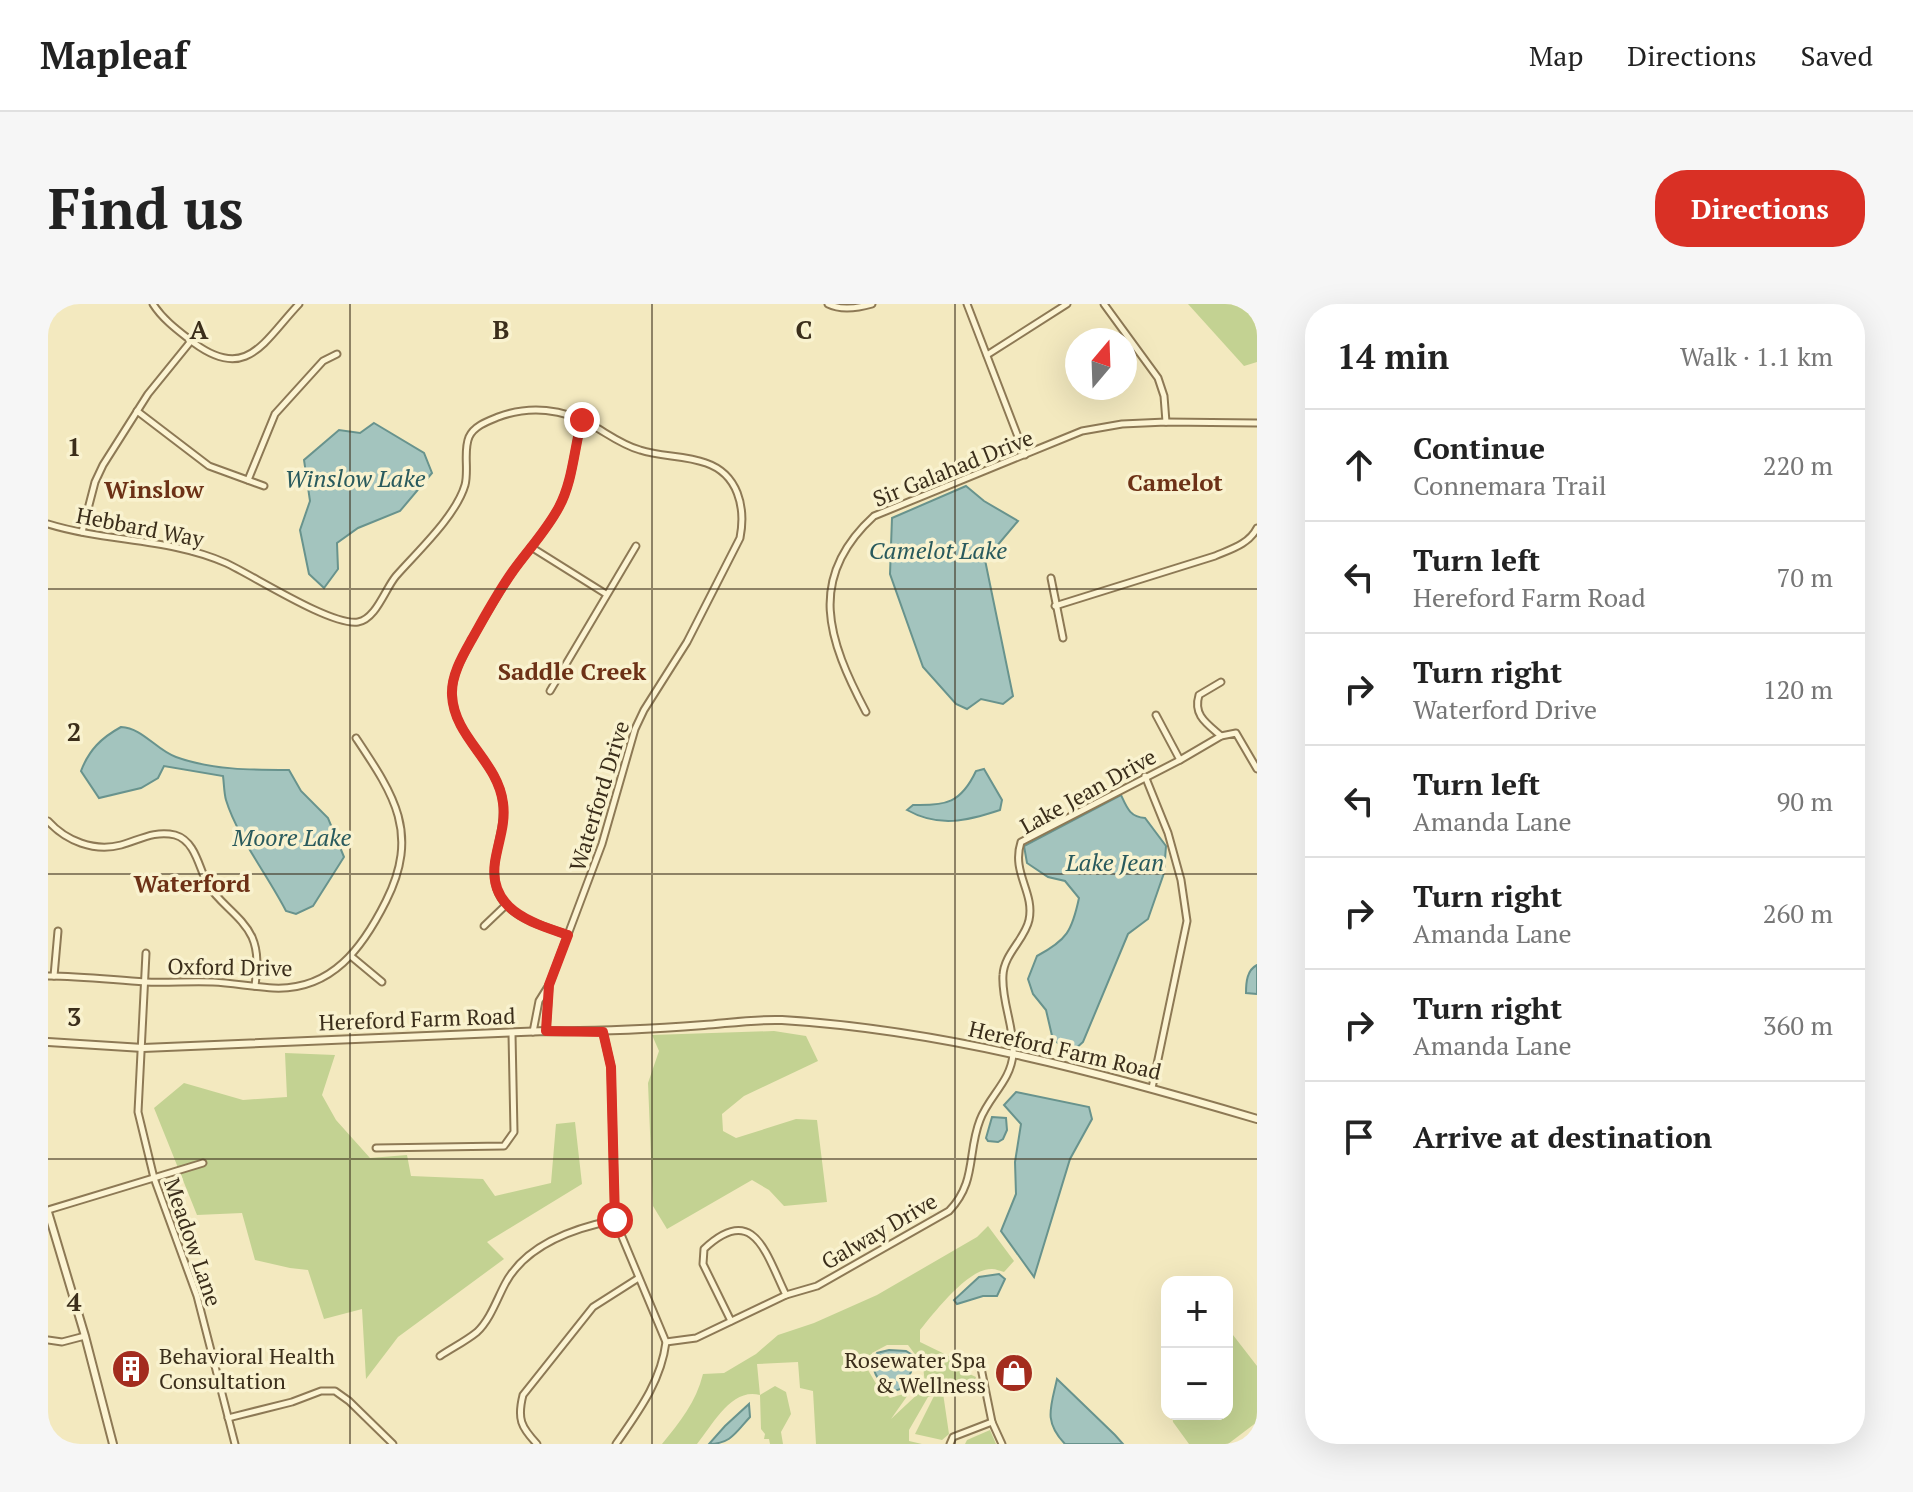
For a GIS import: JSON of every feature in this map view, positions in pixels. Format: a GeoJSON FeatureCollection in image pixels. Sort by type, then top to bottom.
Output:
{"type":"FeatureCollection","features":[{"type":"Feature","properties":{"kind":"street"},"geometry":{"type":"LineString","coordinates":[[153,304],[191,341],[216,357],[239,359],[261,345],[299,304]]}},
{"type":"Feature","properties":{"kind":"street"},"geometry":{"type":"LineString","coordinates":[[828,304],[856,309],[872,304]]}},
{"type":"Feature","properties":{"kind":"street"},"geometry":{"type":"LineString","coordinates":[[967,304],[1025,455]]}},
{"type":"Feature","properties":{"kind":"street"},"geometry":{"type":"LineString","coordinates":[[987,355],[1067,304]]}},
{"type":"Feature","properties":{"kind":"street"},"geometry":{"type":"LineString","coordinates":[[1104,304],[1158,378],[1164,396],[1166,422]]}},
{"type":"Feature","properties":{"kind":"street"},"geometry":{"type":"LineString","coordinates":[[82,532],[95,482],[137,411],[191,341]]}},
{"type":"Feature","properties":{"kind":"street"},"geometry":{"type":"LineString","coordinates":[[248,480],[275,414],[323,361],[337,354]]}},
{"type":"Feature","properties":{"kind":"street"},"geometry":{"type":"LineString","coordinates":[[137,411],[209,466],[264,486]]}},
{"type":"Feature","properties":{"kind":"street","name":"Waterford Drive"},"geometry":{"type":"LineString","coordinates":[[268,585],[338,620],[349,623],[370,616],[388,585],[458,502],[467,475],[468,439],[483,424],[517,411],[553,411],[582,420],[623,444],[640,450],[696,460],[719,469],[736,490],[742,505],[743,521],[736,547],[687,642],[635,729],[602,844],[549,985],[539,1001],[533,1032]]}},
{"type":"Feature","properties":{"kind":"street"},"geometry":{"type":"LineString","coordinates":[[568,935],[523,918],[501,898],[494,877],[504,818],[500,788],[486,760],[458,722],[452,695],[453,681],[466,650],[511,574],[559,507],[566,491],[582,420]]}},
{"type":"Feature","properties":{"kind":"street","name":"Sir Galahad Drive"},"geometry":{"type":"LineString","coordinates":[[866,712],[846,675],[828,611],[830,590],[840,557],[856,532],[874,516],[1082,431],[1122,424],[1257,423]]}},
{"type":"Feature","properties":{"kind":"street","name":"Hebbard Way"},"geometry":{"type":"LineString","coordinates":[[48,524],[191,551],[227,564],[268,585]]}},
{"type":"Feature","properties":{"kind":"street"},"geometry":{"type":"LineString","coordinates":[[1055,606],[1215,556],[1238,546],[1253,536],[1257,528]]}},
{"type":"Feature","properties":{"kind":"street"},"geometry":{"type":"LineString","coordinates":[[550,691],[636,546]]}},
{"type":"Feature","properties":{"kind":"street"},"geometry":{"type":"LineString","coordinates":[[531,547],[606,594]]}},
{"type":"Feature","properties":{"kind":"street"},"geometry":{"type":"LineString","coordinates":[[1051,578],[1063,638]]}},
{"type":"Feature","properties":{"kind":"street"},"geometry":{"type":"LineString","coordinates":[[1221,682],[1199,695],[1195,706],[1200,717],[1221,736]]}},
{"type":"Feature","properties":{"kind":"street"},"geometry":{"type":"LineString","coordinates":[[1156,715],[1180,760]]}},
{"type":"Feature","properties":{"kind":"street","name":"Lake Jean Drive"},"geometry":{"type":"LineString","coordinates":[[1013,1054],[1003,974],[1029,919],[1028,898],[1019,874],[1017,855],[1021,842],[1221,736],[1236,733],[1257,769]]}},
{"type":"Feature","properties":{"kind":"street","name":"Oxford Drive"},"geometry":{"type":"LineString","coordinates":[[51,976],[146,982],[219,982],[275,988],[308,984],[339,968],[373,927],[392,890],[398,874],[402,844],[398,812],[392,795],[356,738]]}},
{"type":"Feature","properties":{"kind":"street"},"geometry":{"type":"LineString","coordinates":[[1145,776],[1168,833],[1181,880],[1187,921],[1152,1088]]}},
{"type":"Feature","properties":{"kind":"street"},"geometry":{"type":"LineString","coordinates":[[48,821],[63,835],[99,847],[120,845],[158,833],[180,837],[194,852],[211,889],[252,938],[257,963],[255,986]]}},
{"type":"Feature","properties":{"kind":"street"},"geometry":{"type":"LineString","coordinates":[[484,926],[506,905]]}},
{"type":"Feature","properties":{"kind":"street"},"geometry":{"type":"LineString","coordinates":[[51,976],[58,931]]}},
{"type":"Feature","properties":{"kind":"street","name":"Meadow Lane"},"geometry":{"type":"LineString","coordinates":[[146,953],[138,1112],[154,1178],[197,1296],[235,1444]]}},
{"type":"Feature","properties":{"kind":"street"},"geometry":{"type":"LineString","coordinates":[[351,957],[382,982]]}},
{"type":"Feature","properties":{"kind":"street","name":"Waterford Drive"},"geometry":{"type":"LineString","coordinates":[[546,1031],[549,985]]}},
{"type":"Feature","properties":{"kind":"street"},"geometry":{"type":"LineString","coordinates":[[539,1001],[547,1003]]}},
{"type":"Feature","properties":{"kind":"street","name":"Hereford Farm Road"},"geometry":{"type":"LineString","coordinates":[[48,1042],[143,1048],[546,1031],[603,1032],[778,1020],[879,1029],[1013,1054],[1152,1088],[1257,1119]]}},
{"type":"Feature","properties":{"kind":"street"},"geometry":{"type":"LineString","coordinates":[[603,1032],[611,1067],[615,1220],[637,1279],[655,1312],[666,1342],[658,1379],[616,1444]]}},
{"type":"Feature","properties":{"kind":"street"},"geometry":{"type":"LineString","coordinates":[[376,1148],[504,1146],[514,1132],[512,1034]]}},
{"type":"Feature","properties":{"kind":"street","name":"Galway Drive"},"geometry":{"type":"LineString","coordinates":[[666,1342],[696,1338],[786,1295],[817,1286],[949,1211],[967,1185],[979,1120],[1007,1078],[1013,1054]]}},
{"type":"Feature","properties":{"kind":"street"},"geometry":{"type":"LineString","coordinates":[[113,1444],[48,1211],[203,1163]]}},
{"type":"Feature","properties":{"kind":"street"},"geometry":{"type":"LineString","coordinates":[[440,1356],[478,1331],[507,1279],[546,1242],[584,1226],[615,1220]]}},
{"type":"Feature","properties":{"kind":"street"},"geometry":{"type":"LineString","coordinates":[[731,1321],[703,1264],[704,1249],[716,1238],[734,1230],[749,1231],[759,1238],[786,1295]]}},
{"type":"Feature","properties":{"kind":"street"},"geometry":{"type":"LineString","coordinates":[[537,1444],[523,1429],[519,1410],[523,1395],[593,1307],[637,1279]]}},
{"type":"Feature","properties":{"kind":"street"},"geometry":{"type":"LineString","coordinates":[[48,1340],[62,1342],[85,1336]]}},
{"type":"Feature","properties":{"kind":"street"},"geometry":{"type":"LineString","coordinates":[[972,1363],[981,1368],[992,1422],[1002,1444]]}},
{"type":"Feature","properties":{"kind":"street"},"geometry":{"type":"LineString","coordinates":[[228,1418],[292,1402],[321,1391],[335,1391],[393,1444]]}},
{"type":"Feature","properties":{"kind":"street"},"geometry":{"type":"LineString","coordinates":[[950,1444],[953,1437],[992,1422]]}},
{"type":"Feature","properties":{"kind":"green space"},"geometry":{"type":"Polygon","coordinates":[[[1188,304],[1257,304],[1257,362],[1244,366],[1188,304]]]}},
{"type":"Feature","properties":{"kind":"green space"},"geometry":{"type":"Polygon","coordinates":[[[774,1031],[806,1036],[818,1061],[744,1096],[722,1114],[723,1131],[736,1138],[796,1119],[817,1120],[827,1202],[784,1206],[769,1190],[752,1180],[667,1229],[653,1206],[648,1083],[659,1051],[652,1035],[774,1031]]]}},
{"type":"Feature","properties":{"kind":"green space"},"geometry":{"type":"Polygon","coordinates":[[[285,1053],[335,1055],[322,1095],[336,1120],[370,1158],[407,1155],[411,1176],[483,1179],[495,1196],[551,1183],[556,1124],[575,1122],[582,1184],[487,1242],[504,1259],[398,1337],[366,1379],[362,1309],[324,1319],[308,1270],[255,1260],[242,1213],[197,1215],[154,1108],[184,1083],[243,1100],[287,1097],[285,1053]]]}},
{"type":"Feature","properties":{"kind":"green space"},"geometry":{"type":"Polygon","coordinates":[[[988,1226],[1014,1261],[1004,1272],[992,1269],[983,1271],[962,1283],[920,1330],[920,1342],[957,1360],[965,1372],[976,1377],[974,1383],[925,1385],[923,1365],[908,1345],[887,1345],[872,1353],[868,1370],[878,1387],[890,1398],[910,1392],[891,1419],[922,1390],[943,1393],[949,1434],[942,1440],[915,1434],[934,1396],[928,1397],[909,1430],[909,1441],[922,1444],[816,1444],[813,1391],[800,1388],[798,1362],[757,1364],[760,1395],[741,1396],[732,1402],[697,1444],[662,1444],[692,1403],[703,1374],[724,1373],[756,1354],[778,1335],[877,1295],[977,1237],[988,1226]]]}},
{"type":"Feature","properties":{"kind":"green space"},"geometry":{"type":"Polygon","coordinates":[[[1233,1335],[1257,1366],[1257,1422],[1228,1444],[1189,1444],[1173,1422],[1233,1420],[1233,1335]]]}},
{"type":"Feature","properties":{"kind":"green space"},"geometry":{"type":"Polygon","coordinates":[[[775,1386],[786,1392],[791,1414],[781,1432],[783,1444],[770,1444],[769,1439],[764,1439],[760,1395],[775,1386]]]}},
{"type":"Feature","properties":{"kind":"green space"},"geometry":{"type":"Polygon","coordinates":[[[990,1430],[996,1444],[965,1444],[967,1440],[990,1430]]]}},
{"type":"Feature","properties":{"kind":"water","name":"Winslow Lake"},"geometry":{"type":"Polygon","coordinates":[[[374,423],[424,453],[432,473],[400,511],[358,528],[337,543],[338,569],[324,588],[309,574],[300,530],[310,501],[304,460],[339,430],[360,433],[374,423]]]}},
{"type":"Feature","properties":{"kind":"water","name":"Camelot Lake"},"geometry":{"type":"Polygon","coordinates":[[[966,486],[1018,521],[985,560],[1013,696],[1003,704],[981,699],[967,709],[956,704],[923,667],[890,574],[892,518],[966,486]]]}},
{"type":"Feature","properties":{"kind":"water","name":"Moore Lake"},"geometry":{"type":"Polygon","coordinates":[[[121,727],[136,731],[169,754],[203,765],[289,770],[301,791],[328,818],[344,857],[313,906],[296,914],[286,911],[237,828],[226,800],[223,776],[164,766],[158,778],[141,788],[99,798],[81,771],[96,745],[121,727]]]}},
{"type":"Feature","properties":{"kind":"water"},"geometry":{"type":"Polygon","coordinates":[[[984,769],[1002,800],[1000,810],[976,817],[942,821],[907,810],[913,805],[935,805],[951,800],[964,790],[976,771],[984,769]]]}},
{"type":"Feature","properties":{"kind":"water","name":"Lake Jean"},"geometry":{"type":"Polygon","coordinates":[[[1121,795],[1130,811],[1145,818],[1166,846],[1164,873],[1148,919],[1128,934],[1083,1042],[1073,1051],[1053,1040],[1046,1010],[1033,994],[1028,979],[1037,956],[1067,933],[1079,898],[1065,881],[1048,877],[1027,863],[1024,846],[1121,795]]]}},
{"type":"Feature","properties":{"kind":"water"},"geometry":{"type":"Polygon","coordinates":[[[1257,965],[1257,994],[1246,993],[1249,973],[1257,965]]]}},
{"type":"Feature","properties":{"kind":"water"},"geometry":{"type":"Polygon","coordinates":[[[1016,1092],[1089,1107],[1092,1119],[1070,1159],[1034,1277],[1001,1231],[1016,1194],[1015,1162],[1021,1124],[1004,1105],[1016,1092]]]}},
{"type":"Feature","properties":{"kind":"water"},"geometry":{"type":"Polygon","coordinates":[[[992,1117],[1006,1118],[1007,1130],[998,1142],[986,1138],[992,1117]]]}},
{"type":"Feature","properties":{"kind":"water"},"geometry":{"type":"Polygon","coordinates":[[[999,1274],[1005,1279],[997,1296],[983,1296],[957,1304],[954,1300],[979,1277],[999,1274]]]}},
{"type":"Feature","properties":{"kind":"water"},"geometry":{"type":"Polygon","coordinates":[[[906,1351],[914,1356],[903,1388],[892,1392],[879,1380],[873,1364],[877,1353],[906,1351]]]}},
{"type":"Feature","properties":{"kind":"water"},"geometry":{"type":"Polygon","coordinates":[[[1057,1379],[1123,1444],[1065,1444],[1054,1428],[1050,1413],[1057,1379]]]}},
{"type":"Feature","properties":{"kind":"water"},"geometry":{"type":"Polygon","coordinates":[[[749,1404],[750,1417],[737,1432],[723,1442],[709,1444],[725,1426],[749,1404]]]}},
{"type":"Feature","properties":{"kind":"place","name":"Behavioral Health Consultation"},"geometry":{"type":"Point","coordinates":[131,1369]}},
{"type":"Feature","properties":{"kind":"place","name":"Rosewater Spa & Wellness"},"geometry":{"type":"Point","coordinates":[1014,1373]}},
{"type":"Feature","properties":{"kind":"district","name":"Camelot"},"geometry":{"type":"Point","coordinates":[1175,483]}},
{"type":"Feature","properties":{"kind":"district","name":"Winslow"},"geometry":{"type":"Point","coordinates":[154,490]}},
{"type":"Feature","properties":{"kind":"district","name":"Saddle Creek"},"geometry":{"type":"Point","coordinates":[572,672]}},
{"type":"Feature","properties":{"kind":"district","name":"Waterford"},"geometry":{"type":"Point","coordinates":[192,884]}},
{"type":"Feature","properties":{"kind":"route"},"geometry":{"type":"LineString","coordinates":[[582,420],[566,491],[559,507],[486,614],[459,665],[452,695],[458,722],[486,760],[500,788],[504,818],[494,877],[501,898],[523,918],[568,935],[549,985],[546,1031],[603,1032],[611,1067],[615,1220]]}}]}
